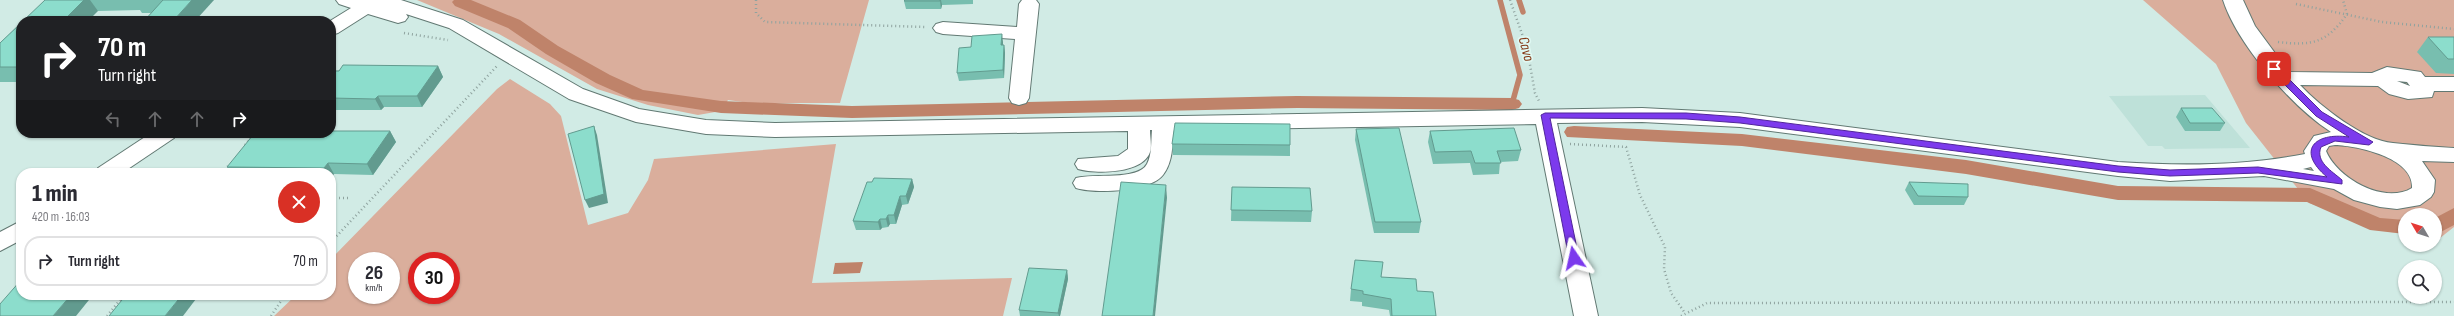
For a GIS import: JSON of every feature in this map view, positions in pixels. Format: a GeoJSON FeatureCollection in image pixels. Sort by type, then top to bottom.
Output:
{"type":"FeatureCollection","features":[{"type":"Feature","properties":{"kind":"street"},"geometry":{"type":"LineString","coordinates":[[346,0],[370,4],[443,29],[576,94],[636,115],[706,127],[775,130],[1140,132],[1164,123],[1545,115],[1649,115],[1725,119],[2118,169],[2170,173],[2258,170],[2339,182]]}},
{"type":"Feature","properties":{"kind":"street"},"geometry":{"type":"LineString","coordinates":[[382,0],[456,24],[498,55]]}},
{"type":"Feature","properties":{"kind":"street"},"geometry":{"type":"LineString","coordinates":[[2232,0],[2236,12],[2254,39],[2282,78],[2299,96],[2319,114],[2349,133],[2376,144],[2413,165],[2425,182]]}},
{"type":"Feature","properties":{"kind":"street"},"geometry":{"type":"LineString","coordinates":[[336,26],[370,4]]}},
{"type":"Feature","properties":{"kind":"street"},"geometry":{"type":"LineString","coordinates":[[1019,98],[1029,4]]}},
{"type":"Feature","properties":{"kind":"street"},"geometry":{"type":"LineString","coordinates":[[943,28],[1026,34]]}},
{"type":"Feature","properties":{"kind":"street"},"geometry":{"type":"LineString","coordinates":[[2282,78],[2382,80],[2390,88],[2399,92],[2425,92],[2421,84],[2454,84]]}},
{"type":"Feature","properties":{"kind":"street"},"geometry":{"type":"LineString","coordinates":[[2299,96],[2319,125],[2320,166],[2339,182],[2367,195],[2391,200],[2415,198],[2423,192],[2425,182],[2431,173],[2454,161]]}},
{"type":"Feature","properties":{"kind":"street"},"geometry":{"type":"LineString","coordinates":[[1545,115],[1586,316]]}},
{"type":"Feature","properties":{"kind":"street"},"geometry":{"type":"LineString","coordinates":[[1140,132],[1146,152],[1145,159],[1132,168],[1091,173],[1133,181],[1149,176],[1158,165],[1164,123]]}},
{"type":"Feature","properties":{"kind":"street"},"geometry":{"type":"LineString","coordinates":[[114,168],[158,138]]}},
{"type":"Feature","properties":{"kind":"street"},"geometry":{"type":"LineString","coordinates":[[2258,170],[2319,150],[2345,138],[2376,144],[2409,153],[2454,155]]}},
{"type":"Feature","properties":{"kind":"street"},"geometry":{"type":"LineString","coordinates":[[0,243],[16,233]]}},
{"type":"Feature","properties":{"kind":"path"},"geometry":{"type":"LineString","coordinates":[[756,0],[756,13],[765,22],[943,28]]}},
{"type":"Feature","properties":{"kind":"path"},"geometry":{"type":"LineString","coordinates":[[1510,0],[1527,48],[1535,94],[1545,115]]}},
{"type":"Feature","properties":{"kind":"path"},"geometry":{"type":"LineString","coordinates":[[2254,39],[2302,45],[2322,40],[2336,32],[2347,14],[2343,0]]}},
{"type":"Feature","properties":{"kind":"path"},"geometry":{"type":"LineString","coordinates":[[2296,4],[2382,22],[2454,29]]}},
{"type":"Feature","properties":{"kind":"path"},"geometry":{"type":"LineString","coordinates":[[336,236],[498,55]]}},
{"type":"Feature","properties":{"kind":"path"},"geometry":{"type":"LineString","coordinates":[[241,150],[251,138]]}},
{"type":"Feature","properties":{"kind":"path"},"geometry":{"type":"LineString","coordinates":[[1551,141],[1626,147],[1640,195],[1665,247],[1664,270],[1671,293],[1685,312]]}},
{"type":"Feature","properties":{"kind":"path"},"geometry":{"type":"LineString","coordinates":[[227,168],[232,162]]}},
{"type":"Feature","properties":{"kind":"path"},"geometry":{"type":"LineString","coordinates":[[336,198],[349,198]]}},
{"type":"Feature","properties":{"kind":"path"},"geometry":{"type":"LineString","coordinates":[[108,316],[120,300]]}},
{"type":"Feature","properties":{"kind":"path"},"geometry":{"type":"LineString","coordinates":[[271,316],[282,300]]}},
{"type":"Feature","properties":{"kind":"path"},"geometry":{"type":"LineString","coordinates":[[1681,316],[1685,312],[1707,303],[2454,302]]}},
{"type":"Feature","properties":{"kind":"shaded area"},"geometry":{"type":"Polygon","coordinates":[[[417,0],[869,0],[840,103],[750,103],[728,100],[721,111],[698,115],[648,105],[597,89],[499,34],[417,0]]]}},
{"type":"Feature","properties":{"kind":"shaded area"},"geometry":{"type":"Polygon","coordinates":[[[2143,0],[2454,0],[2454,227],[2442,236],[2442,208],[2398,208],[2398,233],[2390,232],[2309,203],[2246,123],[2216,64],[2143,0]]]}},
{"type":"Feature","properties":{"kind":"shaded area"},"geometry":{"type":"Polygon","coordinates":[[[510,79],[550,104],[561,116],[588,225],[628,213],[648,180],[654,159],[836,144],[812,283],[1012,278],[1003,316],[274,316],[291,300],[336,300],[336,254],[497,89],[510,79]]]}},
{"type":"Feature","properties":{"kind":"shaded area"},"geometry":{"type":"Polygon","coordinates":[[[2205,95],[2250,148],[2165,149],[2162,146],[2148,146],[2109,96],[2205,95]]]}},
{"type":"Feature","properties":{"kind":"shaded area"},"geometry":{"type":"Polygon","coordinates":[[[863,262],[860,273],[833,274],[835,263],[863,262]]]}},
{"type":"Feature","properties":{"kind":"building"},"geometry":{"type":"Polygon","coordinates":[[[45,0],[84,0],[68,16],[28,16],[45,0]]]}},
{"type":"Feature","properties":{"kind":"building"},"geometry":{"type":"Polygon","coordinates":[[[163,0],[192,0],[178,16],[149,16],[163,0]]]}},
{"type":"Feature","properties":{"kind":"building"},"geometry":{"type":"Polygon","coordinates":[[[940,0],[940,1],[904,1],[940,0]]]}},
{"type":"Feature","properties":{"kind":"building"},"geometry":{"type":"Polygon","coordinates":[[[16,28],[16,67],[0,67],[0,43],[16,28]]]}},
{"type":"Feature","properties":{"kind":"building"},"geometry":{"type":"Polygon","coordinates":[[[1002,34],[1001,45],[1004,45],[1003,70],[957,73],[959,48],[971,47],[972,36],[1002,34]]]}},
{"type":"Feature","properties":{"kind":"building"},"geometry":{"type":"Polygon","coordinates":[[[2428,37],[2454,37],[2454,59],[2448,59],[2428,37]]]}},
{"type":"Feature","properties":{"kind":"building"},"geometry":{"type":"Polygon","coordinates":[[[343,65],[438,66],[417,96],[378,96],[375,99],[336,98],[336,71],[339,71],[343,65]]]}},
{"type":"Feature","properties":{"kind":"building"},"geometry":{"type":"Polygon","coordinates":[[[2181,108],[2212,108],[2225,123],[2190,123],[2181,108]]]}},
{"type":"Feature","properties":{"kind":"building"},"geometry":{"type":"Polygon","coordinates":[[[1175,123],[1290,124],[1290,145],[1172,144],[1175,123]]]}},
{"type":"Feature","properties":{"kind":"building"},"geometry":{"type":"Polygon","coordinates":[[[594,126],[604,194],[585,200],[568,134],[594,126]]]}},
{"type":"Feature","properties":{"kind":"building"},"geometry":{"type":"Polygon","coordinates":[[[1399,128],[1421,222],[1375,222],[1356,129],[1399,128]]]}},
{"type":"Feature","properties":{"kind":"building"},"geometry":{"type":"Polygon","coordinates":[[[1514,128],[1521,150],[1497,151],[1501,163],[1475,163],[1471,151],[1435,152],[1430,131],[1514,128]]]}},
{"type":"Feature","properties":{"kind":"building"},"geometry":{"type":"Polygon","coordinates":[[[336,131],[390,131],[367,164],[328,163],[324,168],[227,167],[251,138],[336,138],[336,131]]]}},
{"type":"Feature","properties":{"kind":"building"},"geometry":{"type":"Polygon","coordinates":[[[874,178],[912,179],[906,196],[900,196],[894,215],[888,215],[886,219],[880,219],[878,222],[853,221],[867,182],[872,182],[874,178]]]}},
{"type":"Feature","properties":{"kind":"building"},"geometry":{"type":"Polygon","coordinates":[[[1121,182],[1166,185],[1153,316],[1102,316],[1121,182]]]}},
{"type":"Feature","properties":{"kind":"building"},"geometry":{"type":"Polygon","coordinates":[[[1909,182],[1968,184],[1968,197],[1918,196],[1909,182]]]}},
{"type":"Feature","properties":{"kind":"building"},"geometry":{"type":"Polygon","coordinates":[[[1232,187],[1310,188],[1312,211],[1231,210],[1232,187]]]}},
{"type":"Feature","properties":{"kind":"building"},"geometry":{"type":"Polygon","coordinates":[[[1355,260],[1383,262],[1381,277],[1416,279],[1417,291],[1433,292],[1436,316],[1392,316],[1391,299],[1363,294],[1363,291],[1351,289],[1355,260]]]}},
{"type":"Feature","properties":{"kind":"building"},"geometry":{"type":"Polygon","coordinates":[[[1029,268],[1067,270],[1058,313],[1019,310],[1029,268]]]}},
{"type":"Feature","properties":{"kind":"building"},"geometry":{"type":"Polygon","coordinates":[[[16,286],[16,300],[67,300],[53,316],[0,316],[0,304],[16,286]]]}},
{"type":"Feature","properties":{"kind":"building"},"geometry":{"type":"Polygon","coordinates":[[[122,300],[178,300],[165,316],[109,316],[122,300]]]}},
{"type":"Feature","properties":{"kind":"waterway","name":"Cavo"},"geometry":{"type":"LineString","coordinates":[[1500,0],[1520,75],[1512,104]]}},
{"type":"Feature","properties":{"kind":"waterway"},"geometry":{"type":"LineString","coordinates":[[1519,0],[1523,12]]}},
{"type":"Feature","properties":{"kind":"waterway"},"geometry":{"type":"LineString","coordinates":[[461,2],[514,24],[552,50],[603,79],[639,95],[721,107],[852,112],[1297,102],[1512,104]]}},
{"type":"Feature","properties":{"kind":"waterway"},"geometry":{"type":"LineString","coordinates":[[1574,132],[1742,140],[1966,167],[2118,193],[2310,195],[2377,225],[2398,226]]}},
{"type":"Feature","properties":{"kind":"waterway"},"geometry":{"type":"LineString","coordinates":[[2442,223],[2454,215]]}},
{"type":"Feature","properties":{"kind":"route"},"geometry":{"type":"LineString","coordinates":[[1574,258],[1545,115],[1686,116],[1740,120],[2118,169],[2170,173],[2258,170],[2339,182],[2320,166],[2316,159],[2315,151],[2317,145],[2322,141],[2335,138],[2356,139],[2369,142],[2349,133],[2319,114],[2299,96],[2274,69]]}}]}
